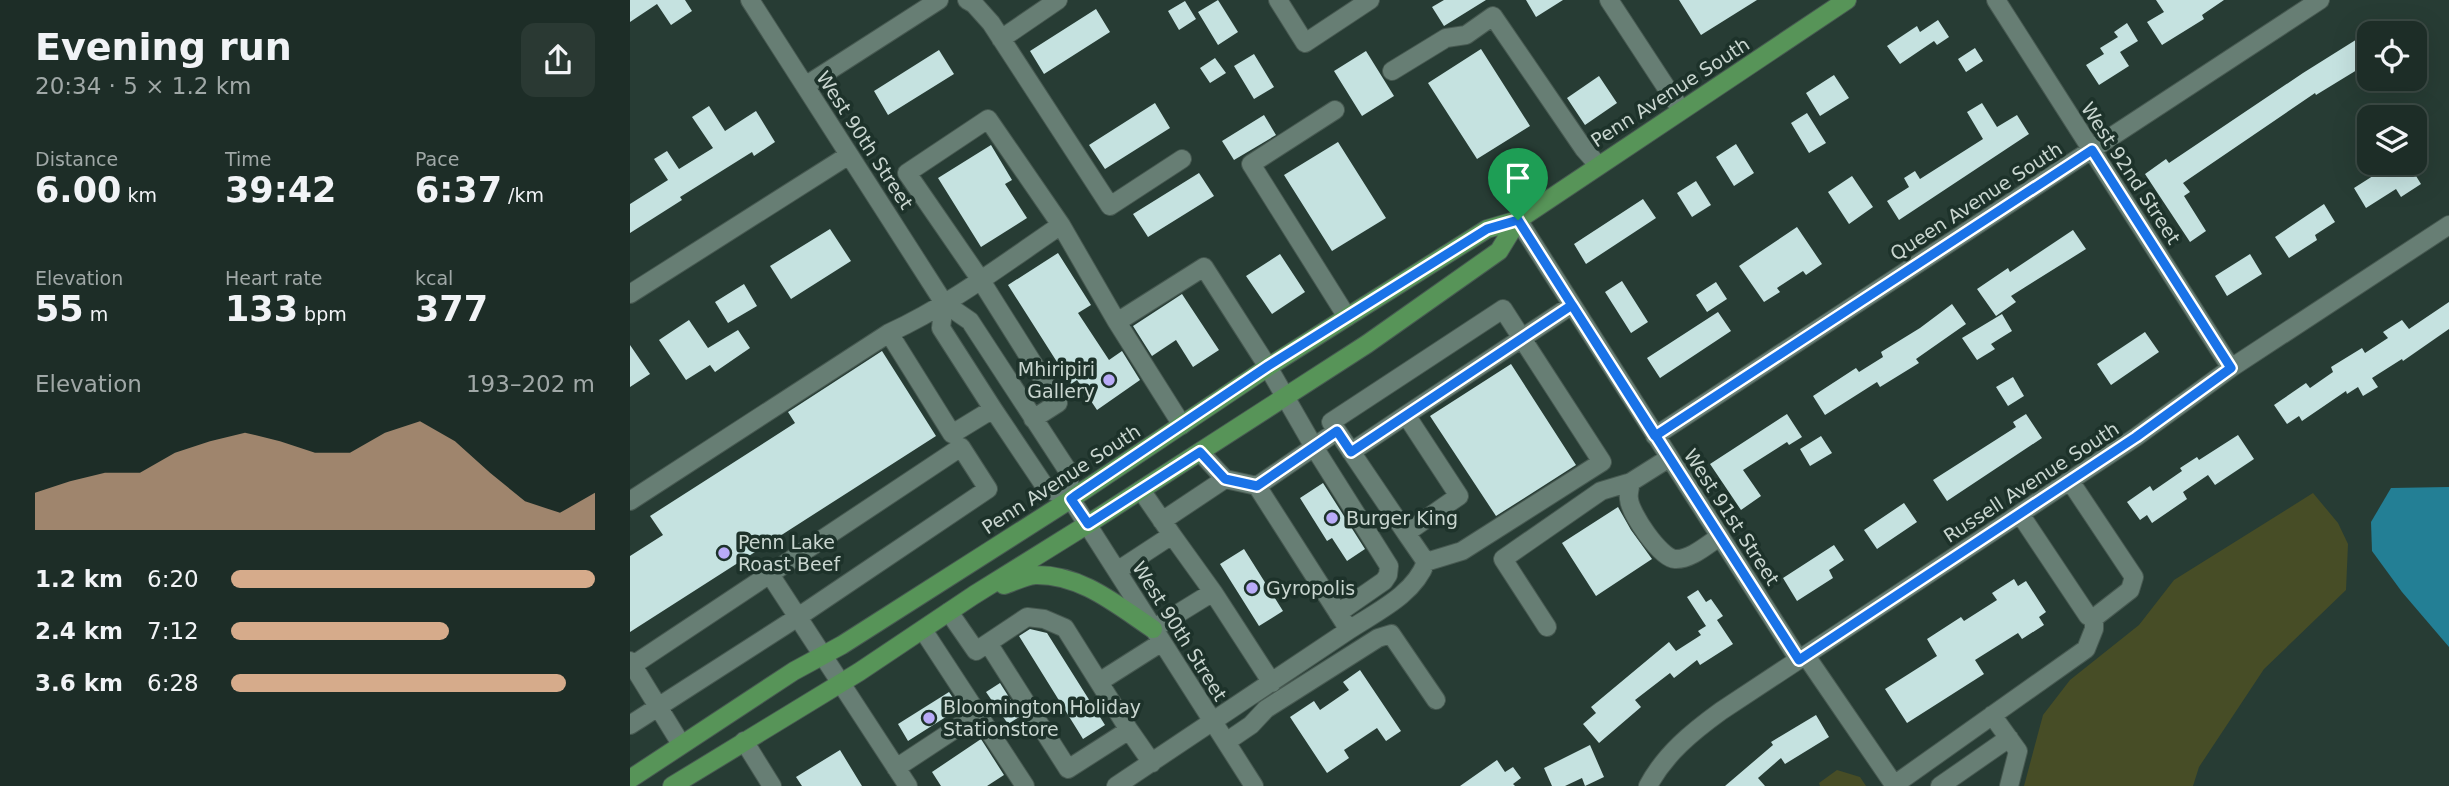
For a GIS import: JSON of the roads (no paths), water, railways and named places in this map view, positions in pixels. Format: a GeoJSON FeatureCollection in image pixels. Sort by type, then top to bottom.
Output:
{"type":"FeatureCollection","features":[{"type":"Feature","properties":{"kind":"main road","name":"Penn Avenue South"},"geometry":{"type":"LineString","coordinates":[[630,779],[794,671],[822,657],[1071,499],[1268,366],[1487,229],[1518,220],[1847,0]]}},
{"type":"Feature","properties":{"kind":"main road","name":"Penn Avenue South"},"geometry":{"type":"LineString","coordinates":[[671,786],[839,684],[1367,344],[1499,251],[1518,220]]}},
{"type":"Feature","properties":{"kind":"main road"},"geometry":{"type":"LineString","coordinates":[[974,595],[1033,575],[1063,578],[1091,588],[1158,635]]}},
{"type":"Feature","properties":{"kind":"street","name":"West 90th Street"},"geometry":{"type":"LineString","coordinates":[[750,0],[944,303],[970,321],[1068,471],[1071,499],[1254,786]]}},
{"type":"Feature","properties":{"kind":"street"},"geometry":{"type":"LineString","coordinates":[[967,0],[991,23],[1110,206],[1182,159]]}},
{"type":"Feature","properties":{"kind":"street"},"geometry":{"type":"LineString","coordinates":[[1001,38],[1058,0]]}},
{"type":"Feature","properties":{"kind":"street"},"geometry":{"type":"LineString","coordinates":[[1278,0],[1305,43],[1370,0]]}},
{"type":"Feature","properties":{"kind":"street"},"geometry":{"type":"LineString","coordinates":[[1609,0],[1681,110]]}},
{"type":"Feature","properties":{"kind":"street","name":"West 92nd Street"},"geometry":{"type":"LineString","coordinates":[[1996,0],[2231,368]]}},
{"type":"Feature","properties":{"kind":"street","name":"Queen Avenue South"},"geometry":{"type":"LineString","coordinates":[[1655,436],[2320,0]]}},
{"type":"Feature","properties":{"kind":"street"},"geometry":{"type":"LineString","coordinates":[[805,86],[934,2]]}},
{"type":"Feature","properties":{"kind":"street"},"geometry":{"type":"LineString","coordinates":[[1392,71],[1446,38],[1466,35],[1493,16],[1584,149],[1598,165]]}},
{"type":"Feature","properties":{"kind":"street"},"geometry":{"type":"LineString","coordinates":[[1335,110],[1251,164],[1347,317]]}},
{"type":"Feature","properties":{"kind":"street"},"geometry":{"type":"LineString","coordinates":[[1033,419],[1058,403],[907,173],[988,119],[1060,225],[1117,323],[1182,425]]}},
{"type":"Feature","properties":{"kind":"street"},"geometry":{"type":"LineString","coordinates":[[630,294],[849,155]]}},
{"type":"Feature","properties":{"kind":"street","name":"West 91st Street"},"geometry":{"type":"LineString","coordinates":[[1518,220],[1719,537],[1895,786]]}},
{"type":"Feature","properties":{"kind":"street"},"geometry":{"type":"LineString","coordinates":[[630,501],[889,333],[944,303],[1060,225]]}},
{"type":"Feature","properties":{"kind":"street","name":"Russell Avenue South"},"geometry":{"type":"LineString","coordinates":[[1648,786],[1670,753],[1694,730],[2136,437],[2231,368],[2449,225]]}},
{"type":"Feature","properties":{"kind":"street"},"geometry":{"type":"LineString","coordinates":[[1117,323],[1205,267],[1389,566],[1384,581],[1338,613]]}},
{"type":"Feature","properties":{"kind":"street","name":"West 90th Street"},"geometry":{"type":"LineString","coordinates":[[944,303],[941,328],[993,409],[1046,488],[1071,499]]}},
{"type":"Feature","properties":{"kind":"street"},"geometry":{"type":"LineString","coordinates":[[1351,452],[1572,305]]}},
{"type":"Feature","properties":{"kind":"street"},"geometry":{"type":"LineString","coordinates":[[1503,309],[1602,462],[1462,551],[1426,562],[1331,422],[1503,309]]}},
{"type":"Feature","properties":{"kind":"street"},"geometry":{"type":"LineString","coordinates":[[630,725],[798,617],[988,489],[889,333]]}},
{"type":"Feature","properties":{"kind":"street"},"geometry":{"type":"LineString","coordinates":[[681,744],[631,663],[769,573],[956,440],[993,409]]}},
{"type":"Feature","properties":{"kind":"street"},"geometry":{"type":"LineString","coordinates":[[1405,415],[1459,496],[1406,533]]}},
{"type":"Feature","properties":{"kind":"street"},"geometry":{"type":"LineString","coordinates":[[1257,486],[1337,431]]}},
{"type":"Feature","properties":{"kind":"street"},"geometry":{"type":"LineString","coordinates":[[1200,452],[1225,479],[1257,486],[1349,630]]}},
{"type":"Feature","properties":{"kind":"street"},"geometry":{"type":"LineString","coordinates":[[1547,627],[1503,559],[1601,491],[1631,482],[1669,458]]}},
{"type":"Feature","properties":{"kind":"street"},"geometry":{"type":"LineString","coordinates":[[1117,571],[1225,479]]}},
{"type":"Feature","properties":{"kind":"street"},"geometry":{"type":"LineString","coordinates":[[2070,481],[2134,577],[2130,590],[2094,618]]}},
{"type":"Feature","properties":{"kind":"street"},"geometry":{"type":"LineString","coordinates":[[1631,482],[1629,500],[1644,530],[1661,553],[1672,559],[1686,557],[1719,537]]}},
{"type":"Feature","properties":{"kind":"street"},"geometry":{"type":"LineString","coordinates":[[1141,490],[1213,592],[1272,683]]}},
{"type":"Feature","properties":{"kind":"street"},"geometry":{"type":"LineString","coordinates":[[2020,514],[2088,616],[2094,618]]}},
{"type":"Feature","properties":{"kind":"street"},"geometry":{"type":"LineString","coordinates":[[1116,786],[1407,590],[1421,574],[1426,562]]}},
{"type":"Feature","properties":{"kind":"street"},"geometry":{"type":"LineString","coordinates":[[769,573],[908,786]]}},
{"type":"Feature","properties":{"kind":"street"},"geometry":{"type":"LineString","coordinates":[[1099,682],[1213,592]]}},
{"type":"Feature","properties":{"kind":"street"},"geometry":{"type":"LineString","coordinates":[[949,612],[976,651],[1027,617],[1044,619],[1065,628],[1152,763]]}},
{"type":"Feature","properties":{"kind":"street"},"geometry":{"type":"LineString","coordinates":[[1895,786],[2086,649],[2094,629],[2094,618]]}},
{"type":"Feature","properties":{"kind":"street"},"geometry":{"type":"LineString","coordinates":[[923,630],[1025,786]]}},
{"type":"Feature","properties":{"kind":"street"},"geometry":{"type":"LineString","coordinates":[[1226,742],[1266,709],[1378,638],[1391,634],[1436,700]]}},
{"type":"Feature","properties":{"kind":"street"},"geometry":{"type":"LineString","coordinates":[[988,643],[1068,769],[1129,730]]}},
{"type":"Feature","properties":{"kind":"street"},"geometry":{"type":"LineString","coordinates":[[896,768],[978,714]]}},
{"type":"Feature","properties":{"kind":"street"},"geometry":{"type":"LineString","coordinates":[[1992,715],[2018,751],[2009,786]]}},
{"type":"Feature","properties":{"kind":"street"},"geometry":{"type":"LineString","coordinates":[[1940,786],[2008,738]]}},
{"type":"Feature","properties":{"kind":"street"},"geometry":{"type":"LineString","coordinates":[[744,741],[772,786]]}},
{"type":"Feature","properties":{"kind":"water"},"geometry":{"type":"Polygon","coordinates":[[[2449,487],[2449,647],[2402,592],[2372,551],[2371,522],[2391,488],[2449,487]]]}},
{"type":"Feature","properties":{"kind":"place","name":"Mhiripiri Gallery"},"geometry":{"type":"Point","coordinates":[1109,380]}},
{"type":"Feature","properties":{"kind":"place","name":"Burger King"},"geometry":{"type":"Point","coordinates":[1332,518]}},
{"type":"Feature","properties":{"kind":"place","name":"Penn Lake Roast Beef"},"geometry":{"type":"Point","coordinates":[724,553]}},
{"type":"Feature","properties":{"kind":"place","name":"Gyropolis"},"geometry":{"type":"Point","coordinates":[1252,588]}},
{"type":"Feature","properties":{"kind":"place","name":"Bloomington Holiday Stationstore"},"geometry":{"type":"Point","coordinates":[929,718]}}]}
